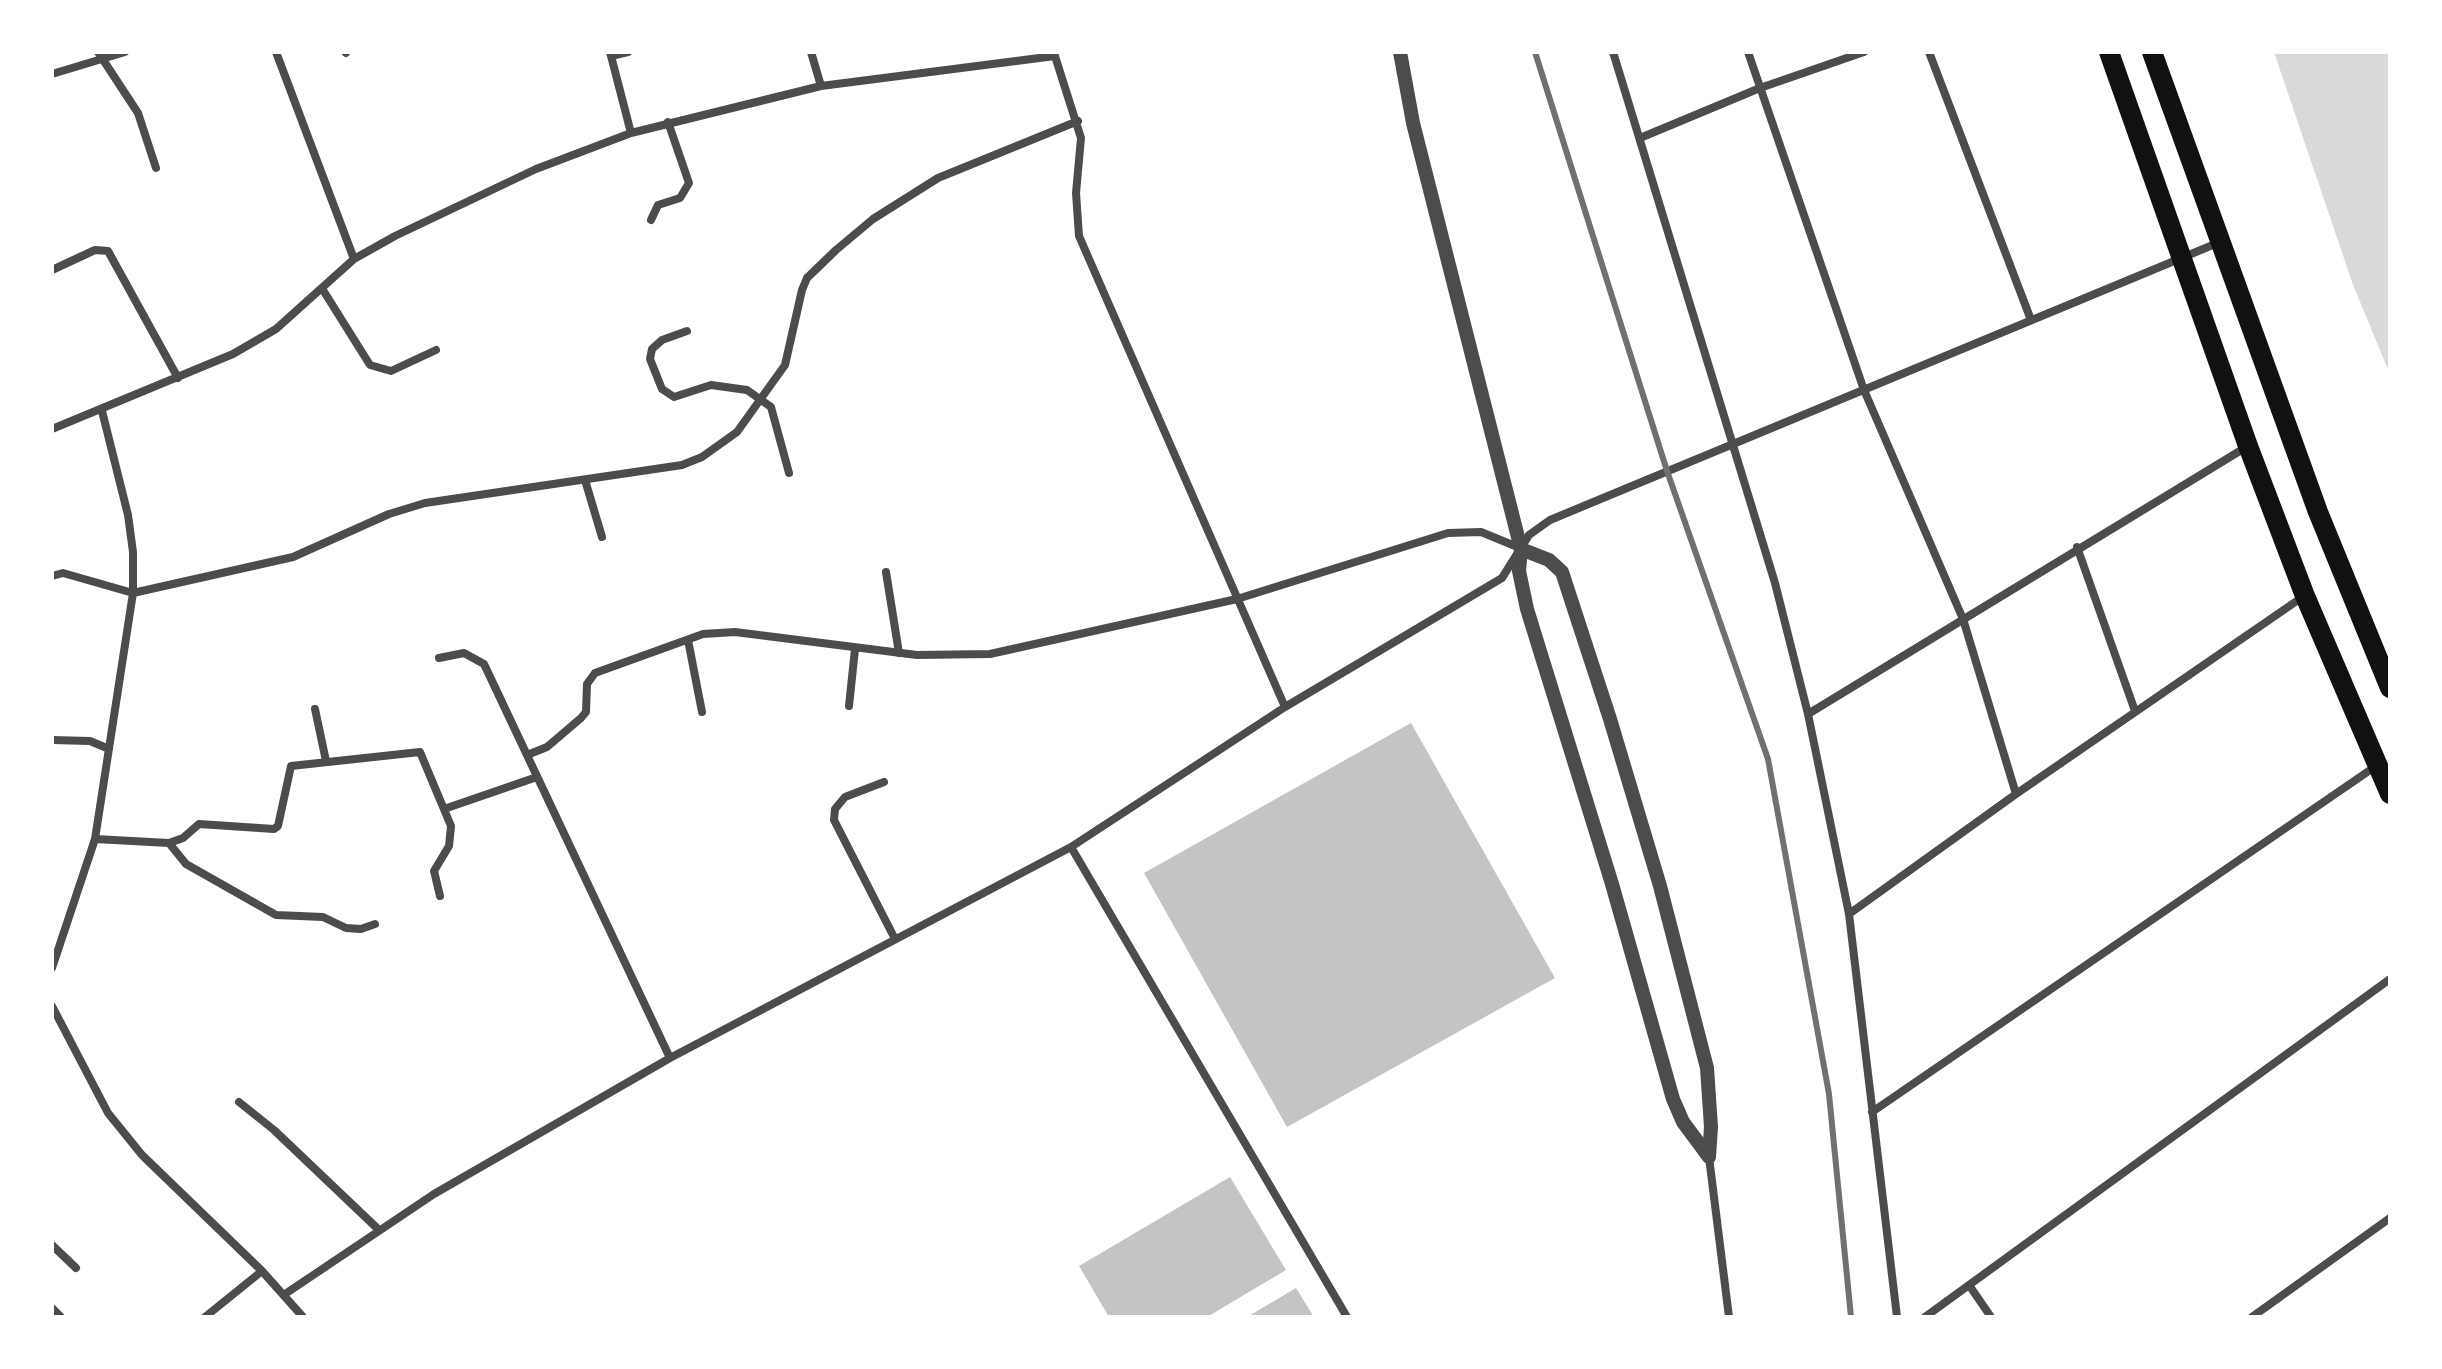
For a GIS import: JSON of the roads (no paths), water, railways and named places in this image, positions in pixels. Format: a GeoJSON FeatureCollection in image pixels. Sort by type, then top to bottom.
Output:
{"type":"FeatureCollection","features":[{"type":"Feature","properties":{"kind":"main road"},"geometry":{"type":"LineString","coordinates":[[2109,52],[2248,446],[2305,596],[2390,794]]}},
{"type":"Feature","properties":{"kind":"main road"},"geometry":{"type":"LineString","coordinates":[[2152,52],[2318,512],[2390,688]]}},
{"type":"Feature","properties":{"kind":"street"},"geometry":{"type":"LineString","coordinates":[[52,74],[101,56],[125,52]]}},
{"type":"Feature","properties":{"kind":"street"},"geometry":{"type":"LineString","coordinates":[[276,52],[354,259]]}},
{"type":"Feature","properties":{"kind":"street"},"geometry":{"type":"LineString","coordinates":[[628,52],[611,54],[631,133]]}},
{"type":"Feature","properties":{"kind":"street"},"geometry":{"type":"LineString","coordinates":[[811,52],[821,86]]}},
{"type":"Feature","properties":{"kind":"street"},"geometry":{"type":"LineString","coordinates":[[1400,52],[1413,123],[1521,549],[1519,571],[1527,609],[1612,884],[1673,1099],[1689,1131],[1709,1157]]}},
{"type":"Feature","properties":{"kind":"street"},"geometry":{"type":"LineString","coordinates":[[1613,52],[1775,583],[1808,714],[1849,914],[1897,1317]]}},
{"type":"Feature","properties":{"kind":"street"},"geometry":{"type":"LineString","coordinates":[[1748,52],[1864,390],[1963,619],[2016,794]]}},
{"type":"Feature","properties":{"kind":"street"},"geometry":{"type":"LineString","coordinates":[[1640,138],[1760,88],[1864,52]]}},
{"type":"Feature","properties":{"kind":"street"},"geometry":{"type":"LineString","coordinates":[[1929,52],[2031,320]]}},
{"type":"Feature","properties":{"kind":"street"},"geometry":{"type":"LineString","coordinates":[[52,429],[102,411],[233,354],[276,329],[354,259],[536,169],[631,133],[821,86],[1054,54],[1081,138],[1076,193],[1079,236],[1285,707]]}},
{"type":"Feature","properties":{"kind":"street"},"geometry":{"type":"LineString","coordinates":[[101,56],[138,113],[156,168]]}},
{"type":"Feature","properties":{"kind":"street"},"geometry":{"type":"LineString","coordinates":[[52,576],[63,573],[133,593],[293,557],[389,514],[425,503],[682,465],[702,457],[737,432],[785,365],[807,278],[836,250],[873,219],[938,178],[1078,121]]}},
{"type":"Feature","properties":{"kind":"street"},"geometry":{"type":"LineString","coordinates":[[651,220],[658,205],[680,198],[689,183],[668,122]]}},
{"type":"Feature","properties":{"kind":"street"},"geometry":{"type":"LineString","coordinates":[[285,1294],[434,1194],[670,1058],[1071,847],[1285,707],[1502,578],[1529,535],[1550,520],[2221,242]]}},
{"type":"Feature","properties":{"kind":"street"},"geometry":{"type":"LineString","coordinates":[[52,270],[95,250],[108,251],[178,378]]}},
{"type":"Feature","properties":{"kind":"street"},"geometry":{"type":"LineString","coordinates":[[323,290],[370,365],[391,371],[436,350]]}},
{"type":"Feature","properties":{"kind":"street"},"geometry":{"type":"LineString","coordinates":[[687,331],[662,340],[652,349],[650,359],[662,389],[674,397],[711,385],[747,390],[771,407],[789,473]]}},
{"type":"Feature","properties":{"kind":"street"},"geometry":{"type":"LineString","coordinates":[[52,968],[95,839],[133,593],[133,552],[128,515],[102,411]]}},
{"type":"Feature","properties":{"kind":"street"},"geometry":{"type":"LineString","coordinates":[[1808,714],[2077,547],[2248,446]]}},
{"type":"Feature","properties":{"kind":"street"},"geometry":{"type":"LineString","coordinates":[[585,480],[602,537]]}},
{"type":"Feature","properties":{"kind":"street"},"geometry":{"type":"LineString","coordinates":[[527,755],[547,747],[586,712],[587,684],[595,673],[719,632],[899,653],[990,654],[1237,599],[1448,533],[1481,532],[1549,560],[1562,572],[1610,719],[1660,886],[1707,1068],[1711,1127],[1709,1157],[1729,1317]]}},
{"type":"Feature","properties":{"kind":"street"},"geometry":{"type":"LineString","coordinates":[[2077,547],[2135,711]]}},
{"type":"Feature","properties":{"kind":"street"},"geometry":{"type":"LineString","coordinates":[[886,572],[899,653]]}},
{"type":"Feature","properties":{"kind":"street"},"geometry":{"type":"LineString","coordinates":[[1849,914],[2135,711],[2305,596]]}},
{"type":"Feature","properties":{"kind":"street"},"geometry":{"type":"LineString","coordinates":[[688,640],[702,712]]}},
{"type":"Feature","properties":{"kind":"street"},"geometry":{"type":"LineString","coordinates":[[849,706],[855,649]]}},
{"type":"Feature","properties":{"kind":"street"},"geometry":{"type":"LineString","coordinates":[[439,658],[464,653],[479,659],[670,1058]]}},
{"type":"Feature","properties":{"kind":"street"},"geometry":{"type":"LineString","coordinates":[[315,709],[326,761]]}},
{"type":"Feature","properties":{"kind":"street"},"geometry":{"type":"LineString","coordinates":[[52,740],[90,741],[109,749]]}},
{"type":"Feature","properties":{"kind":"street"},"geometry":{"type":"LineString","coordinates":[[95,839],[169,843],[183,838],[199,824],[274,829],[278,826],[291,766],[420,752],[452,836],[434,871],[440,896]]}},
{"type":"Feature","properties":{"kind":"street"},"geometry":{"type":"LineString","coordinates":[[1872,1112],[2377,765]]}},
{"type":"Feature","properties":{"kind":"street"},"geometry":{"type":"LineString","coordinates":[[444,809],[537,777]]}},
{"type":"Feature","properties":{"kind":"street"},"geometry":{"type":"LineString","coordinates":[[884,782],[845,797],[835,809],[834,820],[895,939]]}},
{"type":"Feature","properties":{"kind":"street"},"geometry":{"type":"LineString","coordinates":[[169,843],[186,864],[276,915],[323,917],[346,928],[361,929],[375,924]]}},
{"type":"Feature","properties":{"kind":"street"},"geometry":{"type":"LineString","coordinates":[[1071,847],[1347,1317]]}},
{"type":"Feature","properties":{"kind":"street"},"geometry":{"type":"LineString","coordinates":[[1925,1317],[2390,979]]}},
{"type":"Feature","properties":{"kind":"street"},"geometry":{"type":"LineString","coordinates":[[52,1006],[108,1113],[188,1203],[262,1271],[303,1317]]}},
{"type":"Feature","properties":{"kind":"street"},"geometry":{"type":"LineString","coordinates":[[239,1102],[274,1130],[379,1230]]}},
{"type":"Feature","properties":{"kind":"street"},"geometry":{"type":"LineString","coordinates":[[2252,1317],[2390,1218]]}},
{"type":"Feature","properties":{"kind":"street"},"geometry":{"type":"LineString","coordinates":[[52,1245],[76,1268]]}},
{"type":"Feature","properties":{"kind":"street"},"geometry":{"type":"LineString","coordinates":[[205,1317],[262,1271]]}},
{"type":"Feature","properties":{"kind":"street"},"geometry":{"type":"LineString","coordinates":[[1969,1285],[1991,1317]]}},
{"type":"Feature","properties":{"kind":"street"},"geometry":{"type":"LineString","coordinates":[[52,1308],[61,1317]]}},
{"type":"Feature","properties":{"kind":"railway"},"geometry":{"type":"LineString","coordinates":[[1535,52],[1667,471],[1768,759],[1829,1094],[1851,1317]]}}]}
